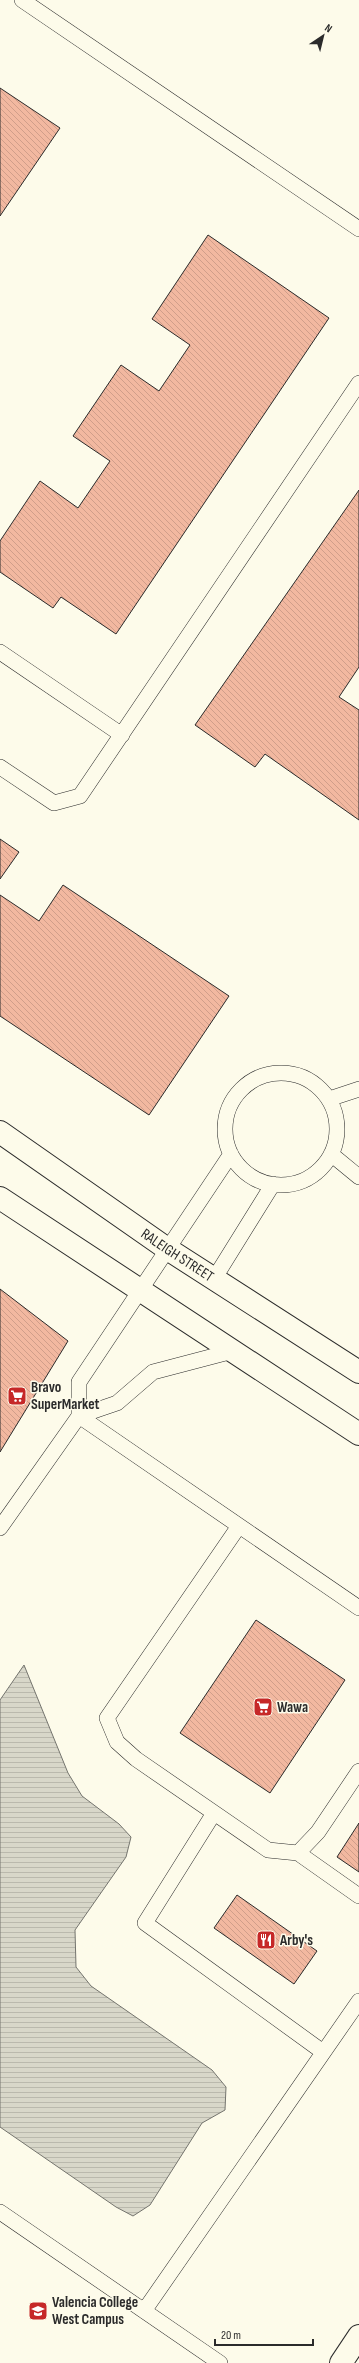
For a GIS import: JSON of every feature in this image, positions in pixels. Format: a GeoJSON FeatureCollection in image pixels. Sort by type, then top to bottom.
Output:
{"type":"FeatureCollection","features":[{"type":"Feature","properties":{"kind":"street","name":"RALEIGH STREET"},"geometry":{"type":"LineString","coordinates":[[0,1132],[166,1248],[359,1372]]}},
{"type":"Feature","properties":{"kind":"street"},"geometry":{"type":"LineString","coordinates":[[0,1198],[359,1434]]}},
{"type":"Feature","properties":{"kind":"street"},"geometry":{"type":"LineString","coordinates":[[341,2363],[359,2336]]}},
{"type":"Feature","properties":{"kind":"lane"},"geometry":{"type":"LineString","coordinates":[[22,0],[359,229]]}},
{"type":"Feature","properties":{"kind":"lane"},"geometry":{"type":"LineString","coordinates":[[0,767],[54,803],[80,796],[359,383]]}},
{"type":"Feature","properties":{"kind":"lane"},"geometry":{"type":"LineString","coordinates":[[0,652],[122,734]]}},
{"type":"Feature","properties":{"kind":"lane"},"geometry":{"type":"LineString","coordinates":[[281,1073],[300,1076],[317,1085],[329,1099],[336,1117],[337,1136],[332,1154],[321,1169],[307,1179],[290,1184],[272,1184],[251,1175],[241,1168],[231,1154],[225,1135],[226,1116],[233,1098],[246,1085],[262,1075],[281,1073]]}},
{"type":"Feature","properties":{"kind":"lane"},"geometry":{"type":"LineString","coordinates":[[329,1099],[359,1089]]}},
{"type":"Feature","properties":{"kind":"lane"},"geometry":{"type":"LineString","coordinates":[[80,1416],[79,1382],[166,1248],[231,1154]]}},
{"type":"Feature","properties":{"kind":"lane"},"geometry":{"type":"LineString","coordinates":[[332,1154],[359,1177]]}},
{"type":"Feature","properties":{"kind":"lane"},"geometry":{"type":"LineString","coordinates":[[214,1279],[272,1184]]}},
{"type":"Feature","properties":{"kind":"lane"},"geometry":{"type":"LineString","coordinates":[[0,1528],[80,1416],[117,1404],[153,1372],[233,1351]]}},
{"type":"Feature","properties":{"kind":"lane"},"geometry":{"type":"LineString","coordinates":[[80,1416],[359,1608]]}},
{"type":"Feature","properties":{"kind":"lane"},"geometry":{"type":"LineString","coordinates":[[239,1526],[107,1718],[117,1742],[136,1759],[268,1850],[298,1853],[359,1896]]}},
{"type":"Feature","properties":{"kind":"lane"},"geometry":{"type":"LineString","coordinates":[[298,1853],[318,1832],[359,1771]]}},
{"type":"Feature","properties":{"kind":"lane"},"geometry":{"type":"LineString","coordinates":[[214,1813],[145,1923],[324,2052]]}},
{"type":"Feature","properties":{"kind":"lane"},"geometry":{"type":"LineString","coordinates":[[144,2311],[359,2001]]}},
{"type":"Feature","properties":{"kind":"lane"},"geometry":{"type":"LineString","coordinates":[[0,2212],[220,2363]]}},
{"type":"Feature","properties":{"kind":"shaded area"},"geometry":{"type":"Polygon","coordinates":[[[24,1665],[68,1773],[82,1796],[119,1824],[131,1837],[126,1857],[75,1930],[76,1967],[91,1986],[212,2070],[226,2087],[225,2110],[202,2123],[150,2205],[133,2216],[116,2207],[0,2127],[0,1700],[24,1665]]]}},
{"type":"Feature","properties":{"kind":"building"},"geometry":{"type":"Polygon","coordinates":[[[0,88],[60,128],[0,216],[0,88]]]}},
{"type":"Feature","properties":{"kind":"building"},"geometry":{"type":"Polygon","coordinates":[[[208,235],[329,318],[116,634],[61,597],[53,608],[0,572],[0,541],[40,481],[78,508],[110,461],[73,436],[121,365],[159,391],[190,345],[152,319],[208,235]]]}},
{"type":"Feature","properties":{"kind":"building"},"geometry":{"type":"Polygon","coordinates":[[[359,490],[359,667],[339,697],[359,710],[359,820],[265,754],[255,767],[195,725],[359,490]]]}},
{"type":"Feature","properties":{"kind":"building"},"geometry":{"type":"Polygon","coordinates":[[[0,839],[19,852],[0,879],[0,839]]]}},
{"type":"Feature","properties":{"kind":"building"},"geometry":{"type":"Polygon","coordinates":[[[63,885],[229,996],[149,1115],[0,1016],[0,895],[39,921],[63,885]]]}},
{"type":"Feature","properties":{"kind":"building","name":"Bravo SuperMarket"},"geometry":{"type":"Polygon","coordinates":[[[0,1289],[68,1341],[0,1452],[0,1289]]]}},
{"type":"Feature","properties":{"kind":"building","name":"Wawa"},"geometry":{"type":"Polygon","coordinates":[[[256,1620],[345,1680],[270,1793],[180,1733],[256,1620]]]}},
{"type":"Feature","properties":{"kind":"building"},"geometry":{"type":"Polygon","coordinates":[[[359,1823],[359,1872],[337,1857],[359,1823]]]}},
{"type":"Feature","properties":{"kind":"building","name":"Arby's"},"geometry":{"type":"Polygon","coordinates":[[[237,1895],[317,1951],[294,1984],[214,1928],[237,1895]]]}},
{"type":"Feature","properties":{"kind":"place","name":"Bravo SuperMarket"},"geometry":{"type":"Point","coordinates":[17,1396]}},
{"type":"Feature","properties":{"kind":"place","name":"Wawa"},"geometry":{"type":"Point","coordinates":[263,1707]}},
{"type":"Feature","properties":{"kind":"place","name":"Arby's"},"geometry":{"type":"Point","coordinates":[266,1940]}},
{"type":"Feature","properties":{"kind":"place","name":"Valencia College West Campus"},"geometry":{"type":"Point","coordinates":[38,2311]}}]}
